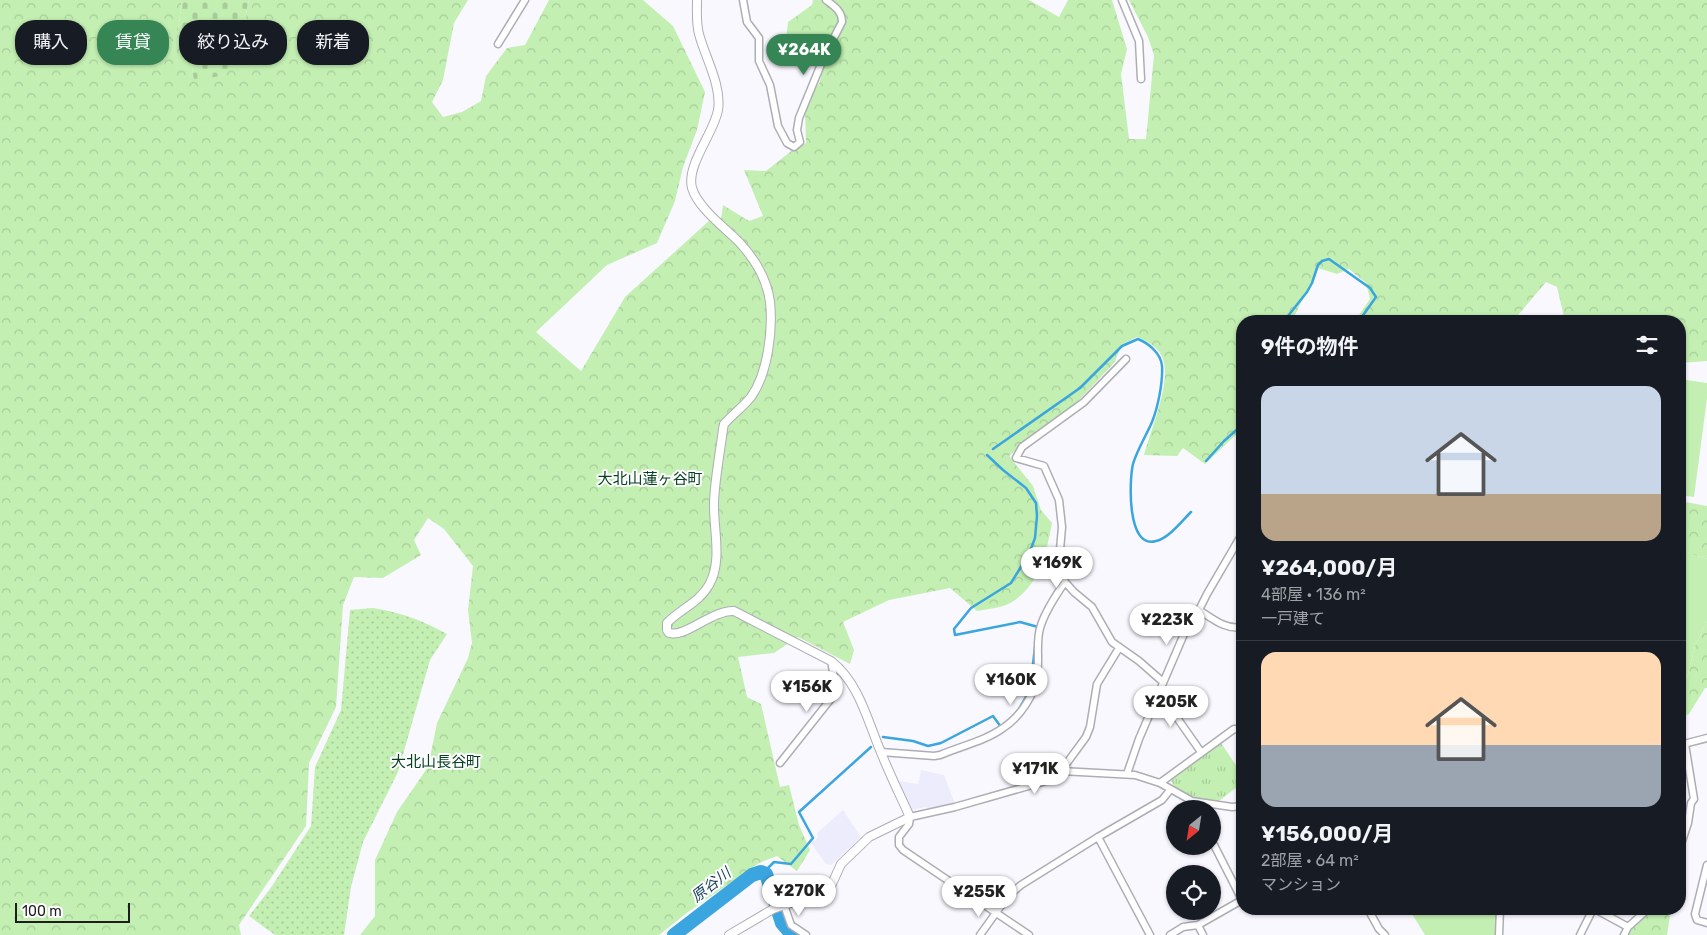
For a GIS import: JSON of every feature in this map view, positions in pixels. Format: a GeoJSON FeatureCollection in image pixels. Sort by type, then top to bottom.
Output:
{"type":"FeatureCollection","features":[{"type":"Feature","properties":{"kind":"street"},"geometry":{"type":"LineString","coordinates":[[498,44],[525,0]]}},
{"type":"Feature","properties":{"kind":"street"},"geometry":{"type":"LineString","coordinates":[[697,0],[699,34],[719,97],[718,111],[714,124],[695,164],[692,187],[697,198],[747,251],[760,272],[770,302],[769,340],[766,361],[756,387],[750,397],[724,424],[714,501],[716,560],[714,573],[706,591],[670,620],[667,623],[666,630],[672,634],[678,634],[718,614],[734,611],[831,661],[841,669],[854,686],[910,817],[909,824],[899,837],[899,845],[903,850],[1029,935]]}},
{"type":"Feature","properties":{"kind":"street"},"geometry":{"type":"LineString","coordinates":[[743,0],[747,22],[759,38],[759,61],[770,85],[778,126],[787,143],[794,147],[800,142],[797,130],[798,118],[824,57],[842,22],[842,15],[836,7],[826,0]]}},
{"type":"Feature","properties":{"kind":"street"},"geometry":{"type":"LineString","coordinates":[[1122,0],[1139,41],[1141,79]]}},
{"type":"Feature","properties":{"kind":"street"},"geometry":{"type":"LineString","coordinates":[[1126,359],[1084,402],[1022,447],[1016,458],[1044,466],[1051,479],[1059,500],[1062,527],[1059,561],[1066,582],[1074,592],[1092,607],[1108,636],[1119,648],[1139,661],[1163,682]]}},
{"type":"Feature","properties":{"kind":"street"},"geometry":{"type":"LineString","coordinates":[[1127,774],[1139,739],[1184,634],[1236,544]]}},
{"type":"Feature","properties":{"kind":"street"},"geometry":{"type":"LineString","coordinates":[[881,752],[940,755],[1004,728],[1018,715],[1035,685],[1038,674],[1037,650],[1041,625],[1052,602],[1066,582]]}},
{"type":"Feature","properties":{"kind":"street"},"geometry":{"type":"LineString","coordinates":[[1199,610],[1228,627],[1236,628]]}},
{"type":"Feature","properties":{"kind":"street"},"geometry":{"type":"LineString","coordinates":[[729,935],[773,909],[824,892],[831,886],[841,864],[869,837],[910,817],[955,807],[1046,781],[1061,771],[1086,737],[1090,726],[1097,684],[1119,648]]}},
{"type":"Feature","properties":{"kind":"street"},"geometry":{"type":"LineString","coordinates":[[780,763],[834,696],[836,688],[831,661]]}},
{"type":"Feature","properties":{"kind":"street"},"geometry":{"type":"LineString","coordinates":[[1159,692],[1201,752]]}},
{"type":"Feature","properties":{"kind":"street"},"geometry":{"type":"LineString","coordinates":[[1160,783],[1201,752],[1236,729]]}},
{"type":"Feature","properties":{"kind":"street"},"geometry":{"type":"LineString","coordinates":[[1686,743],[1707,738]]}},
{"type":"Feature","properties":{"kind":"street"},"geometry":{"type":"LineString","coordinates":[[1686,759],[1694,799],[1691,803],[1686,829]]}},
{"type":"Feature","properties":{"kind":"street"},"geometry":{"type":"LineString","coordinates":[[1061,771],[1127,774],[1160,783],[1190,800]]}},
{"type":"Feature","properties":{"kind":"street"},"geometry":{"type":"LineString","coordinates":[[980,935],[1008,896],[1021,885],[1162,800],[1170,790]]}},
{"type":"Feature","properties":{"kind":"street"},"geometry":{"type":"LineString","coordinates":[[1221,805],[1236,807]]}},
{"type":"Feature","properties":{"kind":"street"},"geometry":{"type":"LineString","coordinates":[[1098,837],[1150,935]]}},
{"type":"Feature","properties":{"kind":"street"},"geometry":{"type":"LineString","coordinates":[[1219,855],[1236,888]]}},
{"type":"Feature","properties":{"kind":"street"},"geometry":{"type":"LineString","coordinates":[[1707,865],[1695,914],[1697,920],[1707,922]]}},
{"type":"Feature","properties":{"kind":"street"},"geometry":{"type":"LineString","coordinates":[[1170,935],[1183,927],[1198,925],[1236,903]]}},
{"type":"Feature","properties":{"kind":"street"},"geometry":{"type":"LineString","coordinates":[[783,906],[791,925],[806,935]]}},
{"type":"Feature","properties":{"kind":"street"},"geometry":{"type":"LineString","coordinates":[[1371,915],[1378,932],[1385,935]]}},
{"type":"Feature","properties":{"kind":"street"},"geometry":{"type":"LineString","coordinates":[[1499,935],[1500,915]]}},
{"type":"Feature","properties":{"kind":"street"},"geometry":{"type":"LineString","coordinates":[[1580,935],[1591,915]]}},
{"type":"Feature","properties":{"kind":"street"},"geometry":{"type":"LineString","coordinates":[[1605,915],[1628,927]]}},
{"type":"Feature","properties":{"kind":"street"},"geometry":{"type":"LineString","coordinates":[[1624,935],[1628,927],[1641,915]]}},
{"type":"Feature","properties":{"kind":"street"},"geometry":{"type":"LineString","coordinates":[[1198,925],[1203,935]]}},
{"type":"Feature","properties":{"kind":"street"},"geometry":{"type":"LineString","coordinates":[[739,935],[744,926]]}},
{"type":"Feature","properties":{"kind":"shaded area"},"geometry":{"type":"Polygon","coordinates":[[[921,770],[944,775],[955,804],[932,809],[925,807],[912,810],[899,781],[918,784],[921,770]]]}},
{"type":"Feature","properties":{"kind":"shaded area"},"geometry":{"type":"Polygon","coordinates":[[[843,810],[861,837],[831,865],[826,864],[811,843],[818,838],[817,833],[843,810]]]}},
{"type":"Feature","properties":{"kind":"green space"},"geometry":{"type":"Polygon","coordinates":[[[0,0],[182,0],[177,38],[179,40],[179,65],[192,65],[194,80],[221,65],[287,65],[287,20],[245,20],[249,0],[468,0],[454,23],[443,80],[432,102],[443,117],[462,112],[481,101],[486,76],[507,48],[525,45],[549,0],[643,0],[673,26],[705,92],[697,130],[683,167],[675,201],[657,243],[607,265],[536,332],[581,371],[625,297],[710,220],[721,219],[723,205],[749,221],[763,216],[744,170],[766,171],[790,152],[806,143],[805,110],[810,95],[820,82],[822,65],[828,52],[809,43],[786,40],[788,22],[812,5],[813,0],[1029,0],[1059,17],[1068,0],[1112,0],[1127,49],[1121,74],[1129,139],[1146,139],[1154,55],[1148,37],[1129,0],[1707,0],[1707,361],[1686,363],[1686,315],[1564,315],[1557,287],[1546,282],[1518,315],[1359,315],[1370,299],[1366,283],[1349,269],[1337,274],[1318,268],[1295,315],[1236,315],[1236,435],[1205,464],[1183,448],[1177,456],[1144,455],[1162,394],[1165,369],[1163,359],[1156,348],[1137,337],[1121,345],[1115,362],[1079,400],[1009,456],[1033,486],[1041,510],[1052,523],[1040,567],[1022,595],[1004,606],[977,611],[950,588],[889,600],[843,622],[854,650],[850,664],[798,637],[774,653],[738,657],[747,697],[761,704],[780,787],[789,785],[799,825],[810,850],[797,871],[777,856],[759,863],[688,912],[659,935],[360,935],[375,916],[375,860],[397,812],[428,767],[437,723],[468,658],[472,643],[468,610],[473,566],[444,529],[428,518],[414,540],[421,555],[383,578],[354,577],[343,605],[336,707],[309,763],[306,826],[239,925],[241,935],[0,935],[0,0]]]}},
{"type":"Feature","properties":{"kind":"green space"},"geometry":{"type":"Polygon","coordinates":[[[182,0],[249,0],[245,20],[179,20],[182,0]]]}},
{"type":"Feature","properties":{"kind":"green space"},"geometry":{"type":"Polygon","coordinates":[[[179,23],[179,40],[177,38],[179,23]]]}},
{"type":"Feature","properties":{"kind":"green space"},"geometry":{"type":"Polygon","coordinates":[[[192,65],[231,65],[225,75],[194,81],[192,65]]]}},
{"type":"Feature","properties":{"kind":"green space"},"geometry":{"type":"Polygon","coordinates":[[[1686,380],[1707,383],[1707,398],[1694,497],[1686,496],[1686,380]]]}},
{"type":"Feature","properties":{"kind":"green space"},"geometry":{"type":"Polygon","coordinates":[[[1686,502],[1707,506],[1707,559],[1686,553],[1686,502]]]}},
{"type":"Feature","properties":{"kind":"green space"},"geometry":{"type":"Polygon","coordinates":[[[1686,553],[1707,559],[1707,621],[1695,646],[1687,678],[1686,553]]]}},
{"type":"Feature","properties":{"kind":"green space"},"geometry":{"type":"Polygon","coordinates":[[[373,608],[412,618],[447,634],[430,660],[398,772],[363,842],[351,887],[344,935],[275,935],[249,916],[270,889],[311,826],[315,767],[341,710],[350,610],[373,608]]]}},
{"type":"Feature","properties":{"kind":"green space"},"geometry":{"type":"Polygon","coordinates":[[[1707,621],[1707,688],[1705,688],[1689,714],[1686,715],[1686,678],[1695,646],[1707,621]]]}},
{"type":"Feature","properties":{"kind":"green space"},"geometry":{"type":"Polygon","coordinates":[[[1221,743],[1236,765],[1236,788],[1220,800],[1191,796],[1173,785],[1170,779],[1221,743]]]}},
{"type":"Feature","properties":{"kind":"green space"},"geometry":{"type":"Polygon","coordinates":[[[1413,915],[1497,915],[1496,935],[1425,935],[1413,915]]]}},
{"type":"Feature","properties":{"kind":"green space"},"geometry":{"type":"Polygon","coordinates":[[[1645,915],[1670,916],[1667,935],[1627,935],[1645,915]]]}},
{"type":"Feature","properties":{"kind":"waterway"},"geometry":{"type":"LineString","coordinates":[[1289,315],[1307,292],[1318,265],[1322,261],[1329,259],[1370,288],[1376,297],[1363,315]]}},
{"type":"Feature","properties":{"kind":"waterway"},"geometry":{"type":"LineString","coordinates":[[993,449],[1080,388],[1122,346],[1138,339],[1146,343],[1157,353],[1162,366],[1162,379],[1154,416],[1133,464],[1131,498],[1135,525],[1140,535],[1147,541],[1156,541],[1170,533],[1191,512]]}},
{"type":"Feature","properties":{"kind":"waterway"},"geometry":{"type":"LineString","coordinates":[[1206,461],[1236,430]]}},
{"type":"Feature","properties":{"kind":"waterway"},"geometry":{"type":"LineString","coordinates":[[987,455],[1026,488],[1036,503],[1035,538],[1029,554],[1011,583],[971,608],[954,629],[955,635],[1020,622],[1038,627]]}},
{"type":"Feature","properties":{"kind":"waterway"},"geometry":{"type":"LineString","coordinates":[[1019,709],[1030,690],[1035,647]]}},
{"type":"Feature","properties":{"kind":"waterway"},"geometry":{"type":"LineString","coordinates":[[883,737],[913,741],[928,746],[941,743],[993,716],[1001,727]]}},
{"type":"Feature","properties":{"kind":"waterway"},"geometry":{"type":"LineString","coordinates":[[764,872],[774,862],[791,864],[813,838],[799,812],[871,747]]}},
{"type":"Feature","properties":{"kind":"waterway","name":"原谷川"},"geometry":{"type":"LineString","coordinates":[[674,935],[752,875],[761,872],[766,874],[782,923],[792,935]]}},
{"type":"Feature","properties":{"kind":"district","name":"大北山蓮ヶ谷町"},"geometry":{"type":"Point","coordinates":[650,479]}},
{"type":"Feature","properties":{"kind":"district","name":"大北山長谷町"},"geometry":{"type":"Point","coordinates":[436,762]}}]}
